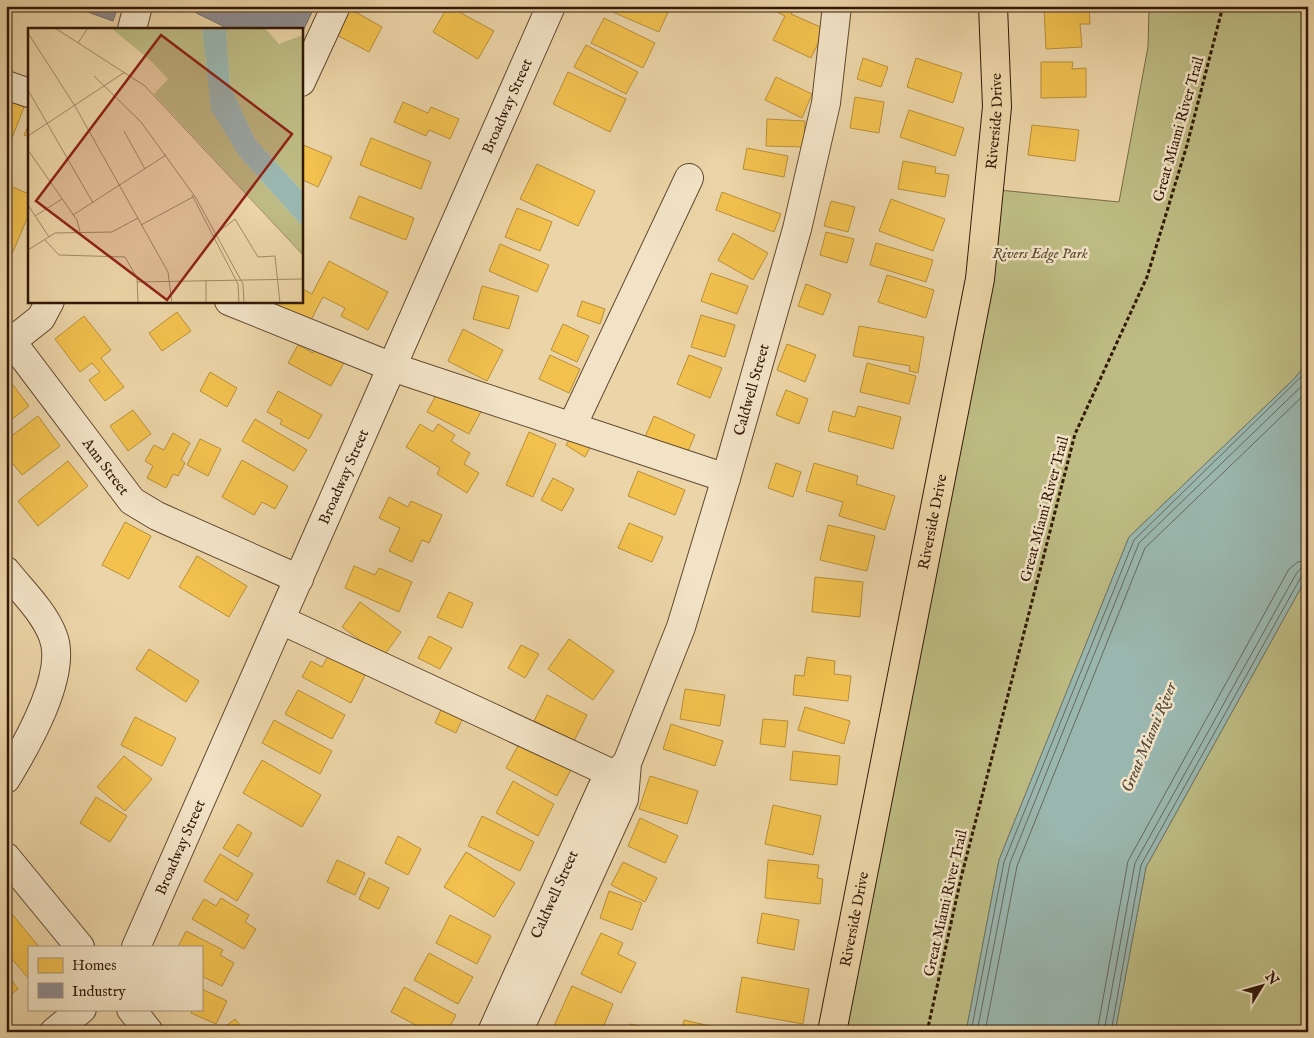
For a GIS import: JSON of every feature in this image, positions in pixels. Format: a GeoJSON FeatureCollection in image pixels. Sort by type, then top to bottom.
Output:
{"type":"FeatureCollection","features":[{"type":"Feature","properties":{"kind":"main road","name":"Riverside Drive"},"geometry":{"type":"LineString","coordinates":[[832,1032],[980,279],[997,107],[993,6]]}},
{"type":"Feature","properties":{"kind":"street"},"geometry":{"type":"LineString","coordinates":[[132,28],[138,6]]}},
{"type":"Feature","properties":{"kind":"street"},"geometry":{"type":"LineString","coordinates":[[302,80],[336,6]]}},
{"type":"Feature","properties":{"kind":"street","name":"Broadway Street"},"geometry":{"type":"LineString","coordinates":[[136,946],[552,6]]}},
{"type":"Feature","properties":{"kind":"street","name":"Caldwell Street"},"geometry":{"type":"LineString","coordinates":[[506,1030],[543,948],[624,799],[621,769],[681,627],[726,478],[797,228],[826,103],[837,6]]}},
{"type":"Feature","properties":{"kind":"street"},"geometry":{"type":"LineString","coordinates":[[6,85],[28,93]]}},
{"type":"Feature","properties":{"kind":"street"},"geometry":{"type":"LineString","coordinates":[[572,426],[689,178]]}},
{"type":"Feature","properties":{"kind":"street"},"geometry":{"type":"LineString","coordinates":[[9,337],[42,318],[50,302]]}},
{"type":"Feature","properties":{"kind":"street"},"geometry":{"type":"LineString","coordinates":[[231,302],[392,367],[726,478]]}},
{"type":"Feature","properties":{"kind":"street","name":"Ann Street"},"geometry":{"type":"LineString","coordinates":[[9,337],[132,501],[157,516],[299,579]]}},
{"type":"Feature","properties":{"kind":"street"},"geometry":{"type":"LineString","coordinates":[[6,571],[39,612],[53,637],[57,659],[48,695],[28,743],[6,779]]}},
{"type":"Feature","properties":{"kind":"street"},"geometry":{"type":"LineString","coordinates":[[281,620],[621,769]]}},
{"type":"Feature","properties":{"kind":"street"},"geometry":{"type":"LineString","coordinates":[[6,857],[79,946]]}},
{"type":"Feature","properties":{"kind":"street"},"geometry":{"type":"LineString","coordinates":[[54,1032],[81,1010]]}},
{"type":"Feature","properties":{"kind":"street"},"geometry":{"type":"LineString","coordinates":[[132,1010],[149,1032]]}},
{"type":"Feature","properties":{"kind":"path","name":"Great Miami River Trail"},"geometry":{"type":"LineString","coordinates":[[927,1032],[964,869],[1075,434],[1147,277],[1187,145],[1223,6]]}},
{"type":"Feature","properties":{"kind":"green space","name":"Rivers Edge Park"},"geometry":{"type":"Polygon","coordinates":[[[1149,6],[1308,6],[1308,362],[1294,379],[1129,537],[999,860],[966,1032],[832,1032],[989,189],[1119,202],[1148,47],[1149,6]]]}},
{"type":"Feature","properties":{"kind":"green space"},"geometry":{"type":"Polygon","coordinates":[[[1308,575],[1308,1032],[1115,1032],[1146,867],[1308,575]]]}},
{"type":"Feature","properties":{"kind":"water","name":"Great Miami River"},"geometry":{"type":"Polygon","coordinates":[[[1308,362],[1308,575],[1146,867],[1115,1032],[966,1032],[999,860],[1129,537],[1294,379],[1308,362]]]}},
{"type":"Feature","properties":{"kind":"building: Homes"},"geometry":{"type":"Polygon","coordinates":[[[345,6],[382,27],[369,52],[331,32],[345,6]]]}},
{"type":"Feature","properties":{"kind":"building: Homes"},"geometry":{"type":"Polygon","coordinates":[[[448,6],[494,31],[478,59],[433,32],[448,6]]]}},
{"type":"Feature","properties":{"kind":"building: Homes"},"geometry":{"type":"Polygon","coordinates":[[[610,6],[661,6],[669,10],[659,32],[608,10],[610,6]]]}},
{"type":"Feature","properties":{"kind":"building: Homes"},"geometry":{"type":"Polygon","coordinates":[[[765,6],[795,6],[791,14],[825,29],[811,58],[773,40],[785,16],[765,6]]]}},
{"type":"Feature","properties":{"kind":"building: Homes"},"geometry":{"type":"Polygon","coordinates":[[[1044,6],[1089,6],[1090,24],[1080,24],[1082,47],[1046,49],[1044,6]]]}},
{"type":"Feature","properties":{"kind":"building: Homes"},"geometry":{"type":"Polygon","coordinates":[[[604,18],[655,43],[643,68],[591,43],[604,18]]]}},
{"type":"Feature","properties":{"kind":"building: Homes"},"geometry":{"type":"Polygon","coordinates":[[[586,45],[638,72],[626,94],[574,67],[586,45]]]}},
{"type":"Feature","properties":{"kind":"building: Homes"},"geometry":{"type":"Polygon","coordinates":[[[863,58],[888,67],[881,87],[857,79],[863,58]]]}},
{"type":"Feature","properties":{"kind":"building: Homes"},"geometry":{"type":"Polygon","coordinates":[[[916,58],[962,73],[953,103],[907,87],[916,58]]]}},
{"type":"Feature","properties":{"kind":"building: Homes"},"geometry":{"type":"Polygon","coordinates":[[[1041,62],[1073,62],[1072,69],[1086,68],[1086,97],[1041,98],[1041,62]]]}},
{"type":"Feature","properties":{"kind":"building: Homes"},"geometry":{"type":"Polygon","coordinates":[[[568,72],[626,99],[610,132],[553,104],[568,72]]]}},
{"type":"Feature","properties":{"kind":"building: Homes"},"geometry":{"type":"Polygon","coordinates":[[[776,77],[812,94],[802,118],[765,100],[776,77]]]}},
{"type":"Feature","properties":{"kind":"building: Homes"},"geometry":{"type":"Polygon","coordinates":[[[855,97],[884,102],[879,133],[850,128],[855,97]]]}},
{"type":"Feature","properties":{"kind":"building: Homes"},"geometry":{"type":"Polygon","coordinates":[[[6,100],[24,107],[12,138],[6,136],[6,100]]]}},
{"type":"Feature","properties":{"kind":"building: Homes"},"geometry":{"type":"Polygon","coordinates":[[[403,102],[428,113],[431,107],[459,119],[450,139],[429,130],[426,136],[394,122],[403,102]]]}},
{"type":"Feature","properties":{"kind":"building: Homes"},"geometry":{"type":"Polygon","coordinates":[[[909,110],[964,128],[955,156],[900,137],[909,110]]]}},
{"type":"Feature","properties":{"kind":"building: Homes"},"geometry":{"type":"Polygon","coordinates":[[[767,119],[805,121],[804,147],[766,146],[767,119]]]}},
{"type":"Feature","properties":{"kind":"building: Homes"},"geometry":{"type":"Polygon","coordinates":[[[1032,125],[1079,130],[1075,161],[1028,155],[1032,125]]]}},
{"type":"Feature","properties":{"kind":"building: Homes"},"geometry":{"type":"Polygon","coordinates":[[[28,126],[28,137],[24,135],[28,126]]]}},
{"type":"Feature","properties":{"kind":"building: Homes"},"geometry":{"type":"Polygon","coordinates":[[[371,138],[431,162],[421,189],[360,165],[371,138]]]}},
{"type":"Feature","properties":{"kind":"building: Homes"},"geometry":{"type":"Polygon","coordinates":[[[302,144],[332,157],[318,187],[302,179],[302,144]]]}},
{"type":"Feature","properties":{"kind":"building: Homes"},"geometry":{"type":"Polygon","coordinates":[[[747,148],[788,156],[784,177],[743,169],[747,148]]]}},
{"type":"Feature","properties":{"kind":"building: Homes"},"geometry":{"type":"Polygon","coordinates":[[[903,161],[936,167],[935,173],[949,175],[945,197],[898,189],[903,161]]]}},
{"type":"Feature","properties":{"kind":"building: Homes"},"geometry":{"type":"Polygon","coordinates":[[[537,164],[595,191],[578,226],[520,199],[537,164]]]}},
{"type":"Feature","properties":{"kind":"building: Homes"},"geometry":{"type":"Polygon","coordinates":[[[6,184],[28,194],[28,216],[12,254],[6,252],[6,184]]]}},
{"type":"Feature","properties":{"kind":"building: Homes"},"geometry":{"type":"Polygon","coordinates":[[[722,192],[781,214],[774,232],[716,210],[722,192]]]}},
{"type":"Feature","properties":{"kind":"building: Homes"},"geometry":{"type":"Polygon","coordinates":[[[359,196],[414,218],[406,240],[350,218],[359,196]]]}},
{"type":"Feature","properties":{"kind":"building: Homes"},"geometry":{"type":"Polygon","coordinates":[[[891,199],[945,219],[933,251],[879,231],[891,199]]]}},
{"type":"Feature","properties":{"kind":"building: Homes"},"geometry":{"type":"Polygon","coordinates":[[[831,201],[855,207],[848,232],[824,226],[831,201]]]}},
{"type":"Feature","properties":{"kind":"building: Homes"},"geometry":{"type":"Polygon","coordinates":[[[517,208],[552,222],[540,251],[505,237],[517,208]]]}},
{"type":"Feature","properties":{"kind":"building: Homes"},"geometry":{"type":"Polygon","coordinates":[[[826,232],[854,239],[847,263],[820,255],[826,232]]]}},
{"type":"Feature","properties":{"kind":"building: Homes"},"geometry":{"type":"Polygon","coordinates":[[[733,233],[768,253],[753,280],[718,260],[733,233]]]}},
{"type":"Feature","properties":{"kind":"building: Homes"},"geometry":{"type":"Polygon","coordinates":[[[876,243],[933,260],[926,282],[870,265],[876,243]]]}},
{"type":"Feature","properties":{"kind":"building: Homes"},"geometry":{"type":"Polygon","coordinates":[[[500,244],[549,265],[537,292],[489,271],[500,244]]]}},
{"type":"Feature","properties":{"kind":"building: Homes"},"geometry":{"type":"Polygon","coordinates":[[[329,261],[388,292],[368,330],[341,316],[345,308],[323,297],[310,322],[275,303],[302,302],[302,289],[312,294],[329,261]]]}},
{"type":"Feature","properties":{"kind":"building: Homes"},"geometry":{"type":"Polygon","coordinates":[[[711,273],[748,286],[737,314],[701,301],[711,273]]]}},
{"type":"Feature","properties":{"kind":"building: Homes"},"geometry":{"type":"Polygon","coordinates":[[[887,275],[934,290],[926,318],[878,302],[887,275]]]}},
{"type":"Feature","properties":{"kind":"building: Homes"},"geometry":{"type":"Polygon","coordinates":[[[806,284],[831,294],[823,315],[798,306],[806,284]]]}},
{"type":"Feature","properties":{"kind":"building: Homes"},"geometry":{"type":"Polygon","coordinates":[[[482,286],[519,296],[509,329],[473,319],[482,286]]]}},
{"type":"Feature","properties":{"kind":"building: Homes"},"geometry":{"type":"Polygon","coordinates":[[[582,301],[605,309],[600,324],[577,316],[582,301]]]}},
{"type":"Feature","properties":{"kind":"building: Homes"},"geometry":{"type":"Polygon","coordinates":[[[177,312],[191,331],[162,351],[149,333],[177,312]]]}},
{"type":"Feature","properties":{"kind":"building: Homes"},"geometry":{"type":"Polygon","coordinates":[[[701,315],[735,325],[725,357],[691,347],[701,315]]]}},
{"type":"Feature","properties":{"kind":"building: Homes"},"geometry":{"type":"Polygon","coordinates":[[[84,316],[111,350],[101,358],[124,387],[105,401],[89,380],[100,372],[92,363],[80,372],[55,339],[84,316]]]}},
{"type":"Feature","properties":{"kind":"building: Homes"},"geometry":{"type":"Polygon","coordinates":[[[563,324],[589,336],[577,362],[551,350],[563,324]]]}},
{"type":"Feature","properties":{"kind":"building: Homes"},"geometry":{"type":"Polygon","coordinates":[[[859,326],[924,337],[918,373],[909,371],[910,366],[853,356],[859,326]]]}},
{"type":"Feature","properties":{"kind":"building: Homes"},"geometry":{"type":"Polygon","coordinates":[[[463,329],[503,350],[487,381],[448,361],[463,329]]]}},
{"type":"Feature","properties":{"kind":"building: Homes"},"geometry":{"type":"Polygon","coordinates":[[[787,344],[816,355],[805,382],[777,370],[787,344]]]}},
{"type":"Feature","properties":{"kind":"building: Homes"},"geometry":{"type":"Polygon","coordinates":[[[298,345],[313,353],[316,346],[345,361],[331,386],[288,363],[298,345]]]}},
{"type":"Feature","properties":{"kind":"building: Homes"},"geometry":{"type":"Polygon","coordinates":[[[550,355],[580,369],[569,393],[539,379],[550,355]]]}},
{"type":"Feature","properties":{"kind":"building: Homes"},"geometry":{"type":"Polygon","coordinates":[[[689,355],[722,368],[710,398],[677,384],[689,355]]]}},
{"type":"Feature","properties":{"kind":"building: Homes"},"geometry":{"type":"Polygon","coordinates":[[[867,363],[916,376],[909,404],[860,392],[867,363]]]}},
{"type":"Feature","properties":{"kind":"building: Homes"},"geometry":{"type":"Polygon","coordinates":[[[210,372],[237,388],[227,407],[200,391],[210,372]]]}},
{"type":"Feature","properties":{"kind":"building: Homes"},"geometry":{"type":"Polygon","coordinates":[[[10,381],[29,406],[6,424],[6,384],[10,381]]]}},
{"type":"Feature","properties":{"kind":"building: Homes"},"geometry":{"type":"Polygon","coordinates":[[[442,384],[484,406],[469,434],[427,412],[442,384]]]}},
{"type":"Feature","properties":{"kind":"building: Homes"},"geometry":{"type":"Polygon","coordinates":[[[786,390],[808,399],[799,424],[776,415],[786,390]]]}},
{"type":"Feature","properties":{"kind":"building: Homes"},"geometry":{"type":"Polygon","coordinates":[[[278,391],[322,415],[309,439],[280,424],[282,420],[267,412],[278,391]]]}},
{"type":"Feature","properties":{"kind":"building: Homes"},"geometry":{"type":"Polygon","coordinates":[[[858,406],[901,417],[893,449],[828,431],[833,411],[855,417],[858,406]]]}},
{"type":"Feature","properties":{"kind":"building: Homes"},"geometry":{"type":"Polygon","coordinates":[[[133,410],[151,434],[128,451],[110,426],[133,410]]]}},
{"type":"Feature","properties":{"kind":"building: Homes"},"geometry":{"type":"Polygon","coordinates":[[[38,416],[60,446],[22,475],[6,455],[6,440],[38,416]]]}},
{"type":"Feature","properties":{"kind":"building: Homes"},"geometry":{"type":"Polygon","coordinates":[[[654,416],[695,435],[686,456],[645,437],[654,416]]]}},
{"type":"Feature","properties":{"kind":"building: Homes"},"geometry":{"type":"Polygon","coordinates":[[[255,419],[307,450],[294,471],[242,441],[255,419]]]}},
{"type":"Feature","properties":{"kind":"building: Homes"},"geometry":{"type":"Polygon","coordinates":[[[420,424],[433,432],[438,424],[455,435],[451,441],[470,453],[464,464],[479,473],[467,493],[437,474],[440,468],[406,447],[420,424]]]}},
{"type":"Feature","properties":{"kind":"building: Homes"},"geometry":{"type":"Polygon","coordinates":[[[529,432],[556,444],[533,497],[506,485],[529,432]]]}},
{"type":"Feature","properties":{"kind":"building: Homes"},"geometry":{"type":"Polygon","coordinates":[[[173,433],[190,443],[181,460],[185,463],[178,476],[173,474],[166,488],[147,478],[153,466],[145,461],[154,445],[164,450],[173,433]]]}},
{"type":"Feature","properties":{"kind":"building: Homes"},"geometry":{"type":"Polygon","coordinates":[[[573,434],[591,446],[585,457],[566,445],[573,434]]]}},
{"type":"Feature","properties":{"kind":"building: Homes"},"geometry":{"type":"Polygon","coordinates":[[[200,439],[221,449],[208,476],[187,465],[200,439]]]}},
{"type":"Feature","properties":{"kind":"building: Homes"},"geometry":{"type":"Polygon","coordinates":[[[242,460],[288,486],[275,509],[262,502],[254,515],[222,497],[242,460]]]}},
{"type":"Feature","properties":{"kind":"building: Homes"},"geometry":{"type":"Polygon","coordinates":[[[68,461],[88,486],[38,526],[18,501],[68,461]]]}},
{"type":"Feature","properties":{"kind":"building: Homes"},"geometry":{"type":"Polygon","coordinates":[[[776,463],[801,472],[793,497],[768,488],[776,463]]]}},
{"type":"Feature","properties":{"kind":"building: Homes"},"geometry":{"type":"Polygon","coordinates":[[[814,463],[858,476],[856,484],[895,496],[885,530],[839,516],[843,502],[806,491],[814,463]]]}},
{"type":"Feature","properties":{"kind":"building: Homes"},"geometry":{"type":"Polygon","coordinates":[[[638,471],[685,490],[675,515],[628,496],[638,471]]]}},
{"type":"Feature","properties":{"kind":"building: Homes"},"geometry":{"type":"Polygon","coordinates":[[[553,478],[574,489],[562,511],[541,500],[553,478]]]}},
{"type":"Feature","properties":{"kind":"building: Homes"},"geometry":{"type":"Polygon","coordinates":[[[389,497],[408,507],[411,501],[442,515],[429,543],[422,540],[412,562],[389,551],[400,528],[379,518],[389,497]]]}},
{"type":"Feature","properties":{"kind":"building: Homes"},"geometry":{"type":"Polygon","coordinates":[[[125,522],[151,536],[129,579],[102,565],[125,522]]]}},
{"type":"Feature","properties":{"kind":"building: Homes"},"geometry":{"type":"Polygon","coordinates":[[[629,523],[663,537],[652,562],[618,548],[629,523]]]}},
{"type":"Feature","properties":{"kind":"building: Homes"},"geometry":{"type":"Polygon","coordinates":[[[828,525],[875,536],[867,571],[820,560],[828,525]]]}},
{"type":"Feature","properties":{"kind":"building: Homes"},"geometry":{"type":"Polygon","coordinates":[[[197,556],[247,586],[229,617],[179,587],[197,556]]]}},
{"type":"Feature","properties":{"kind":"building: Homes"},"geometry":{"type":"Polygon","coordinates":[[[354,566],[375,575],[379,568],[412,582],[399,612],[345,588],[354,566]]]}},
{"type":"Feature","properties":{"kind":"building: Homes"},"geometry":{"type":"Polygon","coordinates":[[[815,577],[863,582],[860,617],[812,612],[815,577]]]}},
{"type":"Feature","properties":{"kind":"building: Homes"},"geometry":{"type":"Polygon","coordinates":[[[449,592],[473,603],[462,628],[437,617],[449,592]]]}},
{"type":"Feature","properties":{"kind":"building: Homes"},"geometry":{"type":"Polygon","coordinates":[[[360,602],[401,632],[383,657],[342,627],[360,602]]]}},
{"type":"Feature","properties":{"kind":"building: Homes"},"geometry":{"type":"Polygon","coordinates":[[[429,636],[452,648],[440,669],[418,658],[429,636]]]}},
{"type":"Feature","properties":{"kind":"building: Homes"},"geometry":{"type":"Polygon","coordinates":[[[569,639],[614,671],[593,700],[548,669],[569,639]]]}},
{"type":"Feature","properties":{"kind":"building: Homes"},"geometry":{"type":"Polygon","coordinates":[[[521,645],[539,654],[525,678],[508,668],[521,645]]]}},
{"type":"Feature","properties":{"kind":"building: Homes"},"geometry":{"type":"Polygon","coordinates":[[[149,649],[199,681],[186,702],[136,669],[149,649]]]}},
{"type":"Feature","properties":{"kind":"building: Homes"},"geometry":{"type":"Polygon","coordinates":[[[328,656],[365,675],[351,703],[302,677],[311,661],[322,667],[328,656]]]}},
{"type":"Feature","properties":{"kind":"building: Homes"},"geometry":{"type":"Polygon","coordinates":[[[807,657],[835,661],[834,674],[851,676],[848,701],[793,695],[795,675],[804,676],[807,657]]]}},
{"type":"Feature","properties":{"kind":"building: Homes"},"geometry":{"type":"Polygon","coordinates":[[[685,689],[725,695],[720,726],[680,719],[685,689]]]}},
{"type":"Feature","properties":{"kind":"building: Homes"},"geometry":{"type":"Polygon","coordinates":[[[298,690],[345,715],[332,739],[285,714],[298,690]]]}},
{"type":"Feature","properties":{"kind":"building: Homes"},"geometry":{"type":"Polygon","coordinates":[[[547,695],[587,715],[574,741],[534,721],[547,695]]]}},
{"type":"Feature","properties":{"kind":"building: Homes"},"geometry":{"type":"Polygon","coordinates":[[[444,703],[465,713],[456,733],[435,723],[444,703]]]}},
{"type":"Feature","properties":{"kind":"building: Homes"},"geometry":{"type":"Polygon","coordinates":[[[805,707],[850,721],[844,744],[798,730],[805,707]]]}},
{"type":"Feature","properties":{"kind":"building: Homes"},"geometry":{"type":"Polygon","coordinates":[[[135,717],[176,738],[162,766],[121,745],[135,717]]]}},
{"type":"Feature","properties":{"kind":"building: Homes"},"geometry":{"type":"Polygon","coordinates":[[[763,719],[788,721],[785,747],[760,744],[763,719]]]}},
{"type":"Feature","properties":{"kind":"building: Homes"},"geometry":{"type":"Polygon","coordinates":[[[274,720],[332,751],[320,774],[262,743],[274,720]]]}},
{"type":"Feature","properties":{"kind":"building: Homes"},"geometry":{"type":"Polygon","coordinates":[[[671,724],[723,741],[715,766],[663,749],[671,724]]]}},
{"type":"Feature","properties":{"kind":"building: Homes"},"geometry":{"type":"Polygon","coordinates":[[[522,738],[573,766],[557,796],[506,768],[522,738]]]}},
{"type":"Feature","properties":{"kind":"building: Homes"},"geometry":{"type":"Polygon","coordinates":[[[793,751],[840,756],[837,785],[790,780],[793,751]]]}},
{"type":"Feature","properties":{"kind":"building: Homes"},"geometry":{"type":"Polygon","coordinates":[[[124,756],[152,779],[125,811],[97,787],[124,756]]]}},
{"type":"Feature","properties":{"kind":"building: Homes"},"geometry":{"type":"Polygon","coordinates":[[[262,760],[321,795],[302,827],[243,793],[262,760]]]}},
{"type":"Feature","properties":{"kind":"building: Homes"},"geometry":{"type":"Polygon","coordinates":[[[650,776],[698,791],[687,824],[639,809],[650,776]]]}},
{"type":"Feature","properties":{"kind":"building: Homes"},"geometry":{"type":"Polygon","coordinates":[[[513,781],[554,804],[538,836],[496,813],[513,781]]]}},
{"type":"Feature","properties":{"kind":"building: Homes"},"geometry":{"type":"Polygon","coordinates":[[[96,797],[127,816],[110,842],[80,823],[96,797]]]}},
{"type":"Feature","properties":{"kind":"building: Homes"},"geometry":{"type":"Polygon","coordinates":[[[773,805],[821,816],[813,855],[765,844],[773,805]]]}},
{"type":"Feature","properties":{"kind":"building: Homes"},"geometry":{"type":"Polygon","coordinates":[[[482,816],[534,842],[520,871],[468,846],[482,816]]]}},
{"type":"Feature","properties":{"kind":"building: Homes"},"geometry":{"type":"Polygon","coordinates":[[[640,818],[678,836],[665,863],[628,846],[640,818]]]}},
{"type":"Feature","properties":{"kind":"building: Homes"},"geometry":{"type":"Polygon","coordinates":[[[238,824],[252,833],[238,857],[223,848],[238,824]]]}},
{"type":"Feature","properties":{"kind":"building: Homes"},"geometry":{"type":"Polygon","coordinates":[[[398,836],[421,849],[408,875],[385,863],[398,836]]]}},
{"type":"Feature","properties":{"kind":"building: Homes"},"geometry":{"type":"Polygon","coordinates":[[[466,852],[515,883],[494,917],[444,887],[466,852]]]}},
{"type":"Feature","properties":{"kind":"building: Homes"},"geometry":{"type":"Polygon","coordinates":[[[220,854],[253,874],[237,901],[204,881],[220,854]]]}},
{"type":"Feature","properties":{"kind":"building: Homes"},"geometry":{"type":"Polygon","coordinates":[[[337,860],[365,873],[355,895],[327,882],[337,860]]]}},
{"type":"Feature","properties":{"kind":"building: Homes"},"geometry":{"type":"Polygon","coordinates":[[[768,860],[819,865],[817,878],[823,879],[820,904],[765,898],[768,860]]]}},
{"type":"Feature","properties":{"kind":"building: Homes"},"geometry":{"type":"Polygon","coordinates":[[[623,862],[657,878],[645,902],[611,885],[623,862]]]}},
{"type":"Feature","properties":{"kind":"building: Homes"},"geometry":{"type":"Polygon","coordinates":[[[369,878],[389,888],[379,909],[359,899],[369,878]]]}},
{"type":"Feature","properties":{"kind":"building: Homes"},"geometry":{"type":"Polygon","coordinates":[[[609,891],[642,903],[632,930],[600,918],[609,891]]]}},
{"type":"Feature","properties":{"kind":"building: Homes"},"geometry":{"type":"Polygon","coordinates":[[[221,898],[249,915],[245,922],[256,929],[244,949],[192,919],[204,899],[216,906],[221,898]]]}},
{"type":"Feature","properties":{"kind":"building: Homes"},"geometry":{"type":"Polygon","coordinates":[[[8,909],[38,946],[28,946],[28,978],[6,952],[6,911],[8,909]]]}},
{"type":"Feature","properties":{"kind":"building: Homes"},"geometry":{"type":"Polygon","coordinates":[[[762,913],[799,920],[794,950],[757,943],[762,913]]]}},
{"type":"Feature","properties":{"kind":"building: Homes"},"geometry":{"type":"Polygon","coordinates":[[[450,915],[491,936],[477,964],[436,943],[450,915]]]}},
{"type":"Feature","properties":{"kind":"building: Homes"},"geometry":{"type":"Polygon","coordinates":[[[186,931],[223,950],[220,955],[234,963],[222,986],[202,976],[202,946],[178,946],[186,931]]]}},
{"type":"Feature","properties":{"kind":"building: Homes"},"geometry":{"type":"Polygon","coordinates":[[[601,933],[623,943],[618,954],[636,963],[621,993],[581,974],[601,933]]]}},
{"type":"Feature","properties":{"kind":"building: Homes"},"geometry":{"type":"Polygon","coordinates":[[[429,953],[473,977],[458,1004],[414,980],[429,953]]]}},
{"type":"Feature","properties":{"kind":"building: Homes"},"geometry":{"type":"Polygon","coordinates":[[[6,972],[18,989],[6,998],[6,972]]]}},
{"type":"Feature","properties":{"kind":"building: Homes"},"geometry":{"type":"Polygon","coordinates":[[[742,977],[809,989],[803,1024],[736,1012],[742,977]]]}},
{"type":"Feature","properties":{"kind":"building: Homes"},"geometry":{"type":"Polygon","coordinates":[[[572,986],[613,1004],[601,1032],[562,1032],[553,1028],[572,986]]]}},
{"type":"Feature","properties":{"kind":"building: Homes"},"geometry":{"type":"Polygon","coordinates":[[[404,987],[456,1015],[447,1032],[429,1032],[391,1012],[404,987]]]}},
{"type":"Feature","properties":{"kind":"building: Homes"},"geometry":{"type":"Polygon","coordinates":[[[202,989],[227,1001],[216,1024],[191,1013],[192,1010],[202,1010],[202,989]]]}},
{"type":"Feature","properties":{"kind":"building: Homes"},"geometry":{"type":"Polygon","coordinates":[[[235,1019],[246,1032],[218,1032],[235,1019]]]}},
{"type":"Feature","properties":{"kind":"building: Homes"},"geometry":{"type":"Polygon","coordinates":[[[684,1020],[719,1028],[718,1032],[681,1032],[684,1020]]]}},
{"type":"Feature","properties":{"kind":"building: Homes"},"geometry":{"type":"Polygon","coordinates":[[[630,1024],[666,1032],[628,1032],[630,1024]]]}},
{"type":"Feature","properties":{"kind":"building: Homes"},"geometry":{"type":"Polygon","coordinates":[[[734,1028],[754,1032],[733,1032],[734,1028]]]}},
{"type":"Feature","properties":{"kind":"building: Industry"},"geometry":{"type":"Polygon","coordinates":[[[90,6],[118,6],[113,21],[88,12],[90,6]]]}},
{"type":"Feature","properties":{"kind":"building: Industry"},"geometry":{"type":"Polygon","coordinates":[[[182,6],[315,6],[302,33],[302,28],[222,28],[223,26],[182,6]]]}}]}
